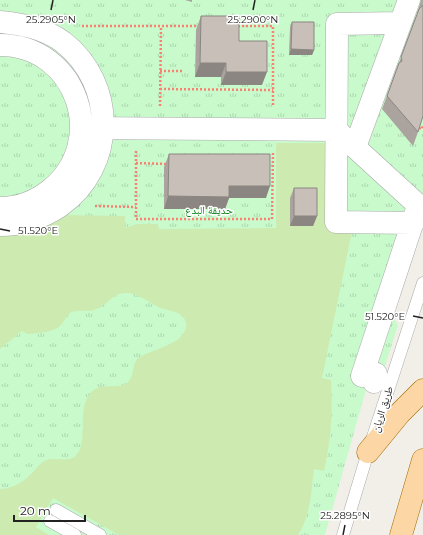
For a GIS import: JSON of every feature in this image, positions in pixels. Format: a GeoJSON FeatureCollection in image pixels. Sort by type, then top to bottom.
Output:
{"type":"FeatureCollection","features":[{"type":"Feature","properties":{"kind":"main road"},"geometry":{"type":"LineString","coordinates":[[368,452],[396,418],[423,390]]}},
{"type":"Feature","properties":{"kind":"main road"},"geometry":{"type":"LineString","coordinates":[[401,535],[423,460]]}},
{"type":"Feature","properties":{"kind":"street"},"geometry":{"type":"LineString","coordinates":[[355,147],[409,0]]}},
{"type":"Feature","properties":{"kind":"street"},"geometry":{"type":"LineString","coordinates":[[0,22],[22,24],[48,33],[62,42],[74,53],[85,66],[93,80],[99,96],[103,128],[101,146],[88,177],[65,203],[35,220],[18,224],[0,225]]}},
{"type":"Feature","properties":{"kind":"street"},"geometry":{"type":"LineString","coordinates":[[400,23],[336,24],[336,222],[418,206]]}},
{"type":"Feature","properties":{"kind":"street"},"geometry":{"type":"LineString","coordinates":[[0,45],[22,48],[36,53],[50,62],[61,72],[70,84],[76,98],[80,113],[81,128],[75,158],[58,184],[32,202],[0,208]]}},
{"type":"Feature","properties":{"kind":"street"},"geometry":{"type":"LineString","coordinates":[[81,128],[336,130],[418,206]]}},
{"type":"Feature","properties":{"kind":"street"},"geometry":{"type":"LineString","coordinates":[[374,382],[376,374],[362,376],[418,206]]}},
{"type":"Feature","properties":{"kind":"lane","name":"طريق الريان"},"geometry":{"type":"LineString","coordinates":[[343,535],[368,452],[423,283]]}},
{"type":"Feature","properties":{"kind":"lane"},"geometry":{"type":"LineString","coordinates":[[56,510],[100,535]]}},
{"type":"Feature","properties":{"kind":"lane"},"geometry":{"type":"LineString","coordinates":[[50,521],[75,535]]}},
{"type":"Feature","properties":{"kind":"path"},"geometry":{"type":"LineString","coordinates":[[160,129],[161,26]]}},
{"type":"Feature","properties":{"kind":"path"},"geometry":{"type":"LineString","coordinates":[[160,71],[184,71]]}},
{"type":"Feature","properties":{"kind":"path"},"geometry":{"type":"LineString","coordinates":[[160,89],[272,90]]}},
{"type":"Feature","properties":{"kind":"path"},"geometry":{"type":"LineString","coordinates":[[419,128],[422,129],[423,125]]}},
{"type":"Feature","properties":{"kind":"path"},"geometry":{"type":"LineString","coordinates":[[136,163],[173,164]]}},
{"type":"Feature","properties":{"kind":"path"},"geometry":{"type":"LineString","coordinates":[[65,203],[77,206],[136,207]]}},
{"type":"Feature","properties":{"kind":"green space","name":"حديقة البدع"},"geometry":{"type":"Polygon","coordinates":[[[0,0],[423,0],[423,228],[393,317],[398,325],[380,382],[368,383],[325,535],[0,535],[0,0]]]}},
{"type":"Feature","properties":{"kind":"green space"},"geometry":{"type":"Polygon","coordinates":[[[276,143],[330,143],[352,231],[322,378],[331,380],[331,426],[326,460],[324,471],[314,469],[308,511],[306,519],[298,535],[119,535],[53,498],[36,527],[49,535],[0,535],[0,489],[10,487],[27,478],[46,460],[67,459],[74,457],[80,449],[82,443],[84,407],[86,400],[93,390],[103,386],[123,385],[128,382],[132,376],[134,364],[138,358],[177,340],[184,333],[186,323],[183,317],[178,313],[158,307],[141,297],[129,293],[123,293],[117,295],[97,309],[91,311],[75,311],[70,313],[64,322],[54,330],[27,334],[22,331],[0,349],[0,228],[60,215],[125,216],[125,228],[137,224],[158,224],[159,229],[276,228],[276,143]]]}},
{"type":"Feature","properties":{"kind":"building"},"geometry":{"type":"Polygon","coordinates":[[[423,5],[423,116],[418,132],[387,96],[399,63],[402,61],[401,57],[419,9],[423,5]]]}},
{"type":"Feature","properties":{"kind":"building"},"geometry":{"type":"Polygon","coordinates":[[[201,16],[239,16],[239,41],[267,41],[267,72],[226,72],[226,63],[200,63],[201,16]]]}},
{"type":"Feature","properties":{"kind":"building"},"geometry":{"type":"Polygon","coordinates":[[[292,22],[314,22],[314,50],[291,49],[292,22]]]}},
{"type":"Feature","properties":{"kind":"building"},"geometry":{"type":"Polygon","coordinates":[[[169,154],[270,154],[270,186],[229,186],[229,197],[168,196],[169,154]]]}},
{"type":"Feature","properties":{"kind":"building"},"geometry":{"type":"Polygon","coordinates":[[[294,188],[317,188],[317,216],[294,216],[294,188]]]}}]}
